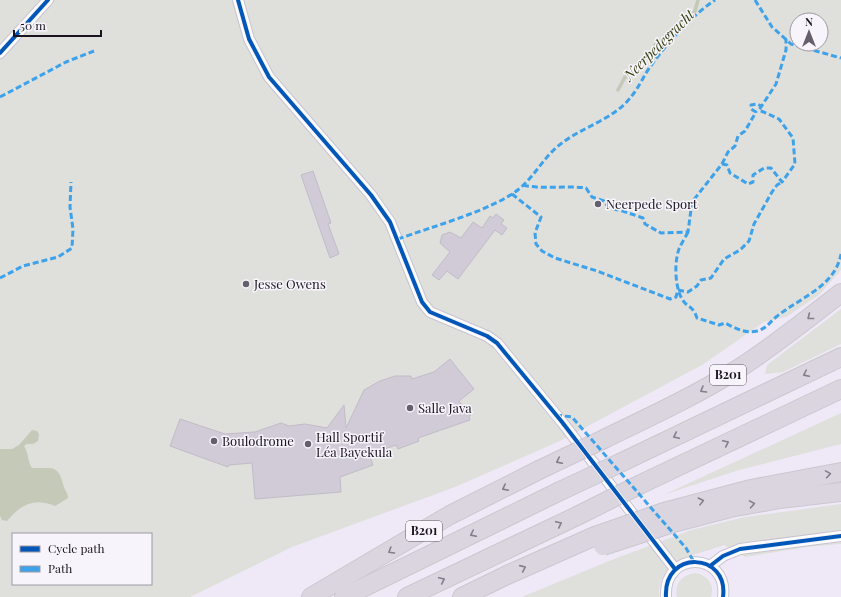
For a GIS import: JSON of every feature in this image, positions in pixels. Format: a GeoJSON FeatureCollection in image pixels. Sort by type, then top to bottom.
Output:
{"type":"FeatureCollection","features":[{"type":"Feature","properties":{"kind":"highway","name":"B201"},"geometry":{"type":"LineString","coordinates":[[311,597],[450,515],[688,398],[738,368],[799,326],[841,293]]}},
{"type":"Feature","properties":{"kind":"highway","name":"B201"},"geometry":{"type":"LineString","coordinates":[[344,597],[558,492],[841,357]]}},
{"type":"Feature","properties":{"kind":"highway"},"geometry":{"type":"LineString","coordinates":[[407,597],[577,516],[640,484],[841,389]]}},
{"type":"Feature","properties":{"kind":"highway"},"geometry":{"type":"LineString","coordinates":[[462,597],[507,575],[751,489],[841,472]]}},
{"type":"Feature","properties":{"kind":"highway"},"geometry":{"type":"LineString","coordinates":[[668,517],[780,499],[841,492]]}},
{"type":"Feature","properties":{"kind":"highway"},"geometry":{"type":"LineString","coordinates":[[488,597],[599,542]]}},
{"type":"Feature","properties":{"kind":"street"},"geometry":{"type":"LineString","coordinates":[[0,53],[48,0]]}},
{"type":"Feature","properties":{"kind":"street"},"geometry":{"type":"LineString","coordinates":[[238,0],[249,39],[269,77],[371,195],[386,216],[398,239],[422,302],[430,312],[486,336],[497,343],[562,422],[675,569]]}},
{"type":"Feature","properties":{"kind":"street"},"geometry":{"type":"LineString","coordinates":[[710,566],[723,556],[740,549],[841,536]]}},
{"type":"Feature","properties":{"kind":"street"},"geometry":{"type":"LineString","coordinates":[[666,597],[665,588],[668,578],[675,569],[684,564],[694,562],[710,566],[722,580],[724,588],[723,597]]}},
{"type":"Feature","properties":{"kind":"shaded area"},"geometry":{"type":"Polygon","coordinates":[[[0,0],[841,0],[841,270],[819,295],[786,317],[764,322],[702,365],[560,441],[455,487],[292,547],[190,597],[0,597],[0,0]]]}},
{"type":"Feature","properties":{"kind":"shaded area"},"geometry":{"type":"Polygon","coordinates":[[[841,309],[841,344],[783,372],[765,374],[767,365],[841,309]]]}},
{"type":"Feature","properties":{"kind":"shaded area"},"geometry":{"type":"Polygon","coordinates":[[[841,413],[841,444],[739,470],[663,495],[841,413]]]}},
{"type":"Feature","properties":{"kind":"shaded area"},"geometry":{"type":"Polygon","coordinates":[[[32,430],[37,431],[39,434],[38,441],[24,446],[27,451],[30,465],[32,468],[52,468],[56,470],[61,477],[68,498],[55,506],[40,502],[28,504],[12,515],[7,521],[2,520],[0,516],[0,449],[12,449],[19,445],[32,430]]]}},
{"type":"Feature","properties":{"kind":"shaded area"},"geometry":{"type":"Polygon","coordinates":[[[841,504],[841,544],[807,547],[745,557],[724,545],[681,560],[672,566],[665,574],[660,584],[659,597],[522,597],[609,561],[691,530],[745,517],[841,504]]]}},
{"type":"Feature","properties":{"kind":"shaded area"},"geometry":{"type":"Polygon","coordinates":[[[695,573],[706,578],[711,584],[711,597],[677,597],[676,592],[680,581],[686,576],[695,573]]]}},
{"type":"Feature","properties":{"kind":"building"},"geometry":{"type":"Polygon","coordinates":[[[313,171],[331,223],[328,224],[339,254],[330,258],[301,175],[313,171]]]}},
{"type":"Feature","properties":{"kind":"building"},"geometry":{"type":"Polygon","coordinates":[[[496,214],[504,220],[501,224],[507,228],[502,235],[495,230],[458,279],[447,271],[439,280],[432,275],[450,252],[440,243],[442,235],[450,232],[461,238],[473,222],[482,228],[490,216],[493,218],[496,214]]]}},
{"type":"Feature","properties":{"kind":"building"},"geometry":{"type":"Polygon","coordinates":[[[450,359],[474,389],[459,401],[471,415],[469,416],[470,420],[418,438],[419,441],[398,449],[396,445],[369,455],[373,465],[340,477],[341,492],[255,499],[252,463],[229,465],[228,467],[170,446],[180,419],[225,434],[255,432],[281,423],[289,426],[305,424],[327,428],[344,405],[346,428],[364,390],[380,381],[395,376],[411,376],[412,379],[434,372],[450,359]]]}},
{"type":"Feature","properties":{"kind":"waterway","name":"Neerpedegracht"},"geometry":{"type":"LineString","coordinates":[[618,90],[625,77],[631,76],[636,72],[640,67],[641,61],[654,51],[655,45],[665,38],[668,32],[679,27],[695,11],[698,0]]}},
{"type":"Feature","properties":{"kind":"marked path"},"geometry":{"type":"LineString","coordinates":[[398,239],[478,211],[508,197],[519,189],[525,184],[550,153],[562,143],[607,117],[624,105],[664,49],[696,15],[715,0]]}},
{"type":"Feature","properties":{"kind":"marked path"},"geometry":{"type":"LineString","coordinates":[[755,0],[772,27],[791,44],[841,58]]}},
{"type":"Feature","properties":{"kind":"marked path"},"geometry":{"type":"LineString","coordinates":[[523,185],[538,187],[586,188],[592,197],[604,201],[609,208],[643,218],[645,224],[661,233],[688,232],[692,202],[722,164],[727,165],[730,173],[748,184],[753,182],[753,175],[764,168],[771,168],[782,182],[795,164],[793,138],[779,119],[759,110],[776,84],[786,50],[786,39]]}},
{"type":"Feature","properties":{"kind":"marked path"},"geometry":{"type":"LineString","coordinates":[[0,97],[66,62],[94,51]]}},
{"type":"Feature","properties":{"kind":"marked path"},"geometry":{"type":"LineString","coordinates":[[722,164],[728,152],[735,146],[738,136],[745,131],[756,112],[751,109],[751,105],[757,104],[761,106]]}},
{"type":"Feature","properties":{"kind":"marked path"},"geometry":{"type":"LineString","coordinates":[[0,278],[23,266],[58,257],[72,248],[73,229],[70,207],[71,182]]}},
{"type":"Feature","properties":{"kind":"marked path"},"geometry":{"type":"LineString","coordinates":[[512,194],[541,217],[535,233],[536,244],[542,251],[555,258],[597,271],[670,299],[676,297],[678,290],[688,292],[697,286],[701,280],[711,278],[724,259],[740,250],[749,241],[754,224],[772,192],[777,185],[782,182]]}},
{"type":"Feature","properties":{"kind":"marked path"},"geometry":{"type":"LineString","coordinates":[[688,232],[679,249],[676,261],[677,282],[682,299],[693,310],[697,318],[719,325],[725,323],[748,332],[757,331],[768,325],[785,310],[815,291],[832,275],[841,254]]}},
{"type":"Feature","properties":{"kind":"marked path"},"geometry":{"type":"LineString","coordinates":[[556,415],[572,417],[686,548],[694,562]]}},
{"type":"Feature","properties":{"kind":"cycle path"},"geometry":{"type":"LineString","coordinates":[[0,53],[48,0]]}},
{"type":"Feature","properties":{"kind":"cycle path"},"geometry":{"type":"LineString","coordinates":[[238,0],[249,39],[269,77],[371,195],[390,222],[422,302],[430,312],[487,336],[497,343],[562,422],[675,569]]}},
{"type":"Feature","properties":{"kind":"cycle path"},"geometry":{"type":"LineString","coordinates":[[710,566],[723,556],[740,549],[841,536]]}},
{"type":"Feature","properties":{"kind":"cycle path"},"geometry":{"type":"LineString","coordinates":[[666,597],[668,581],[674,570],[684,564],[696,562],[707,565],[716,571],[722,582],[723,597]]}},
{"type":"Feature","properties":{"kind":"place","name":"Neerpede Sport"},"geometry":{"type":"Point","coordinates":[598,204]}},
{"type":"Feature","properties":{"kind":"place","name":"Jesse Owens"},"geometry":{"type":"Point","coordinates":[246,284]}},
{"type":"Feature","properties":{"kind":"place","name":"Salle Java"},"geometry":{"type":"Point","coordinates":[410,408]}},
{"type":"Feature","properties":{"kind":"place","name":"Boulodrome"},"geometry":{"type":"Point","coordinates":[214,441]}},
{"type":"Feature","properties":{"kind":"place","name":"Hall Sportif Léa Bayekula"},"geometry":{"type":"Point","coordinates":[308,444]}}]}
